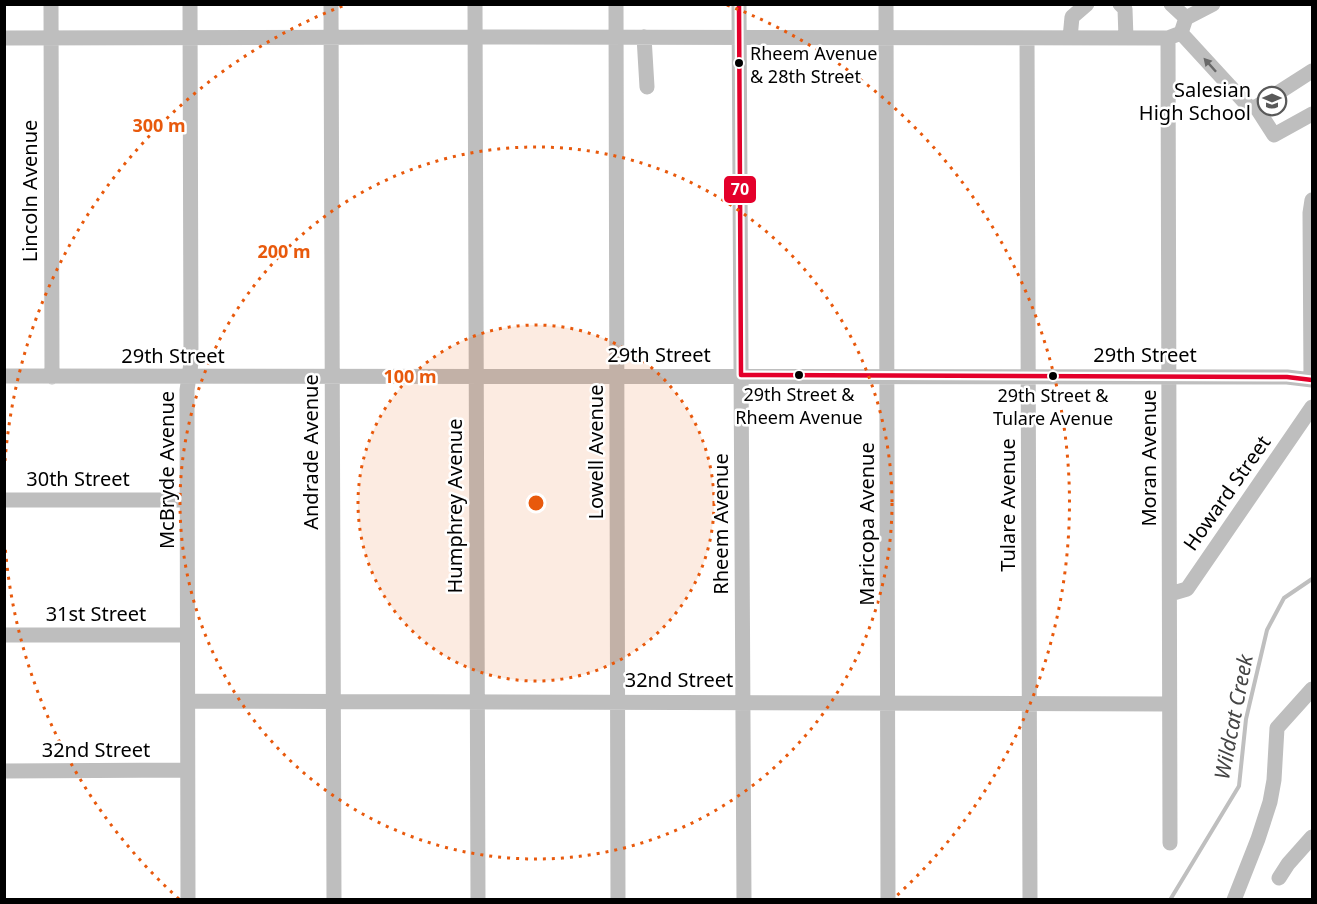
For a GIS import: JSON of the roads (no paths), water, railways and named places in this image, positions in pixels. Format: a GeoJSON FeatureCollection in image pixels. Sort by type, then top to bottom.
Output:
{"type":"FeatureCollection","features":[{"type":"Feature","properties":{"kind":"street","name":"Lincoln Avenue"},"geometry":{"type":"LineString","coordinates":[[51,4],[52,377]]}},
{"type":"Feature","properties":{"kind":"street","name":"McBryde Avenue"},"geometry":{"type":"LineString","coordinates":[[188,900],[187,390],[191,363],[190,4]]}},
{"type":"Feature","properties":{"kind":"street","name":"Andrade Avenue"},"geometry":{"type":"LineString","coordinates":[[331,4],[334,900]]}},
{"type":"Feature","properties":{"kind":"street","name":"Humphrey Avenue"},"geometry":{"type":"LineString","coordinates":[[475,4],[478,900]]}},
{"type":"Feature","properties":{"kind":"street","name":"Lowell Avenue"},"geometry":{"type":"LineString","coordinates":[[616,4],[618,900]]}},
{"type":"Feature","properties":{"kind":"street","name":"Rheem Avenue"},"geometry":{"type":"LineString","coordinates":[[739,4],[744,900]]}},
{"type":"Feature","properties":{"kind":"street","name":"Maricopa Avenue"},"geometry":{"type":"LineString","coordinates":[[886,4],[888,900]]}},
{"type":"Feature","properties":{"kind":"street"},"geometry":{"type":"LineString","coordinates":[[1070,38],[1072,17],[1087,4]]}},
{"type":"Feature","properties":{"kind":"street"},"geometry":{"type":"LineString","coordinates":[[1120,4],[1125,9],[1126,38]]}},
{"type":"Feature","properties":{"kind":"street"},"geometry":{"type":"LineString","coordinates":[[1171,4],[1179,30],[1252,107],[1274,135],[1312,114]]}},
{"type":"Feature","properties":{"kind":"street"},"geometry":{"type":"LineString","coordinates":[[4,38],[1126,38],[1179,30],[1213,4]]}},
{"type":"Feature","properties":{"kind":"street","name":"Moran Avenue"},"geometry":{"type":"LineString","coordinates":[[1170,843],[1169,376],[1179,30]]}},
{"type":"Feature","properties":{"kind":"street"},"geometry":{"type":"LineString","coordinates":[[644,38],[646,87]]}},
{"type":"Feature","properties":{"kind":"street","name":"Tulare Avenue"},"geometry":{"type":"LineString","coordinates":[[1027,38],[1030,900]]}},
{"type":"Feature","properties":{"kind":"street"},"geometry":{"type":"LineString","coordinates":[[1252,107],[1312,71]]}},
{"type":"Feature","properties":{"kind":"street"},"geometry":{"type":"LineString","coordinates":[[1312,200],[1310,213],[1312,380]]}},
{"type":"Feature","properties":{"kind":"street","name":"29th Street"},"geometry":{"type":"LineString","coordinates":[[4,376],[188,378],[741,375],[1169,376],[1287,377],[1312,380]]}},
{"type":"Feature","properties":{"kind":"street","name":"Howard Street"},"geometry":{"type":"LineString","coordinates":[[1170,594],[1187,589],[1312,407]]}},
{"type":"Feature","properties":{"kind":"street","name":"30th Street"},"geometry":{"type":"LineString","coordinates":[[4,500],[187,500]]}},
{"type":"Feature","properties":{"kind":"street","name":"31st Street"},"geometry":{"type":"LineString","coordinates":[[4,635],[187,635]]}},
{"type":"Feature","properties":{"kind":"street"},"geometry":{"type":"LineString","coordinates":[[1234,900],[1270,802],[1274,780],[1277,728],[1312,689]]}},
{"type":"Feature","properties":{"kind":"street","name":"32nd Street"},"geometry":{"type":"LineString","coordinates":[[188,701],[1169,704]]}},
{"type":"Feature","properties":{"kind":"street","name":"32nd Street"},"geometry":{"type":"LineString","coordinates":[[4,771],[187,771]]}},
{"type":"Feature","properties":{"kind":"street"},"geometry":{"type":"LineString","coordinates":[[1279,878],[1312,837]]}},
{"type":"Feature","properties":{"kind":"waterway","name":"Wildcat Creek"},"geometry":{"type":"LineString","coordinates":[[1170,900],[1239,786],[1246,719],[1267,630],[1284,598],[1312,579]]}},
{"type":"Feature","properties":{"kind":"place","name":"Rheem Avenue & 28th Street"},"geometry":{"type":"Point","coordinates":[739,63]}},
{"type":"Feature","properties":{"kind":"place","name":"Salesian High School"},"geometry":{"type":"Point","coordinates":[1272,101]}},
{"type":"Feature","properties":{"kind":"place","name":"29th Street & Rheem Avenue"},"geometry":{"type":"Point","coordinates":[799,375]}},
{"type":"Feature","properties":{"kind":"place","name":"29th Street & Tulare Avenue"},"geometry":{"type":"Point","coordinates":[1053,376]}}]}
